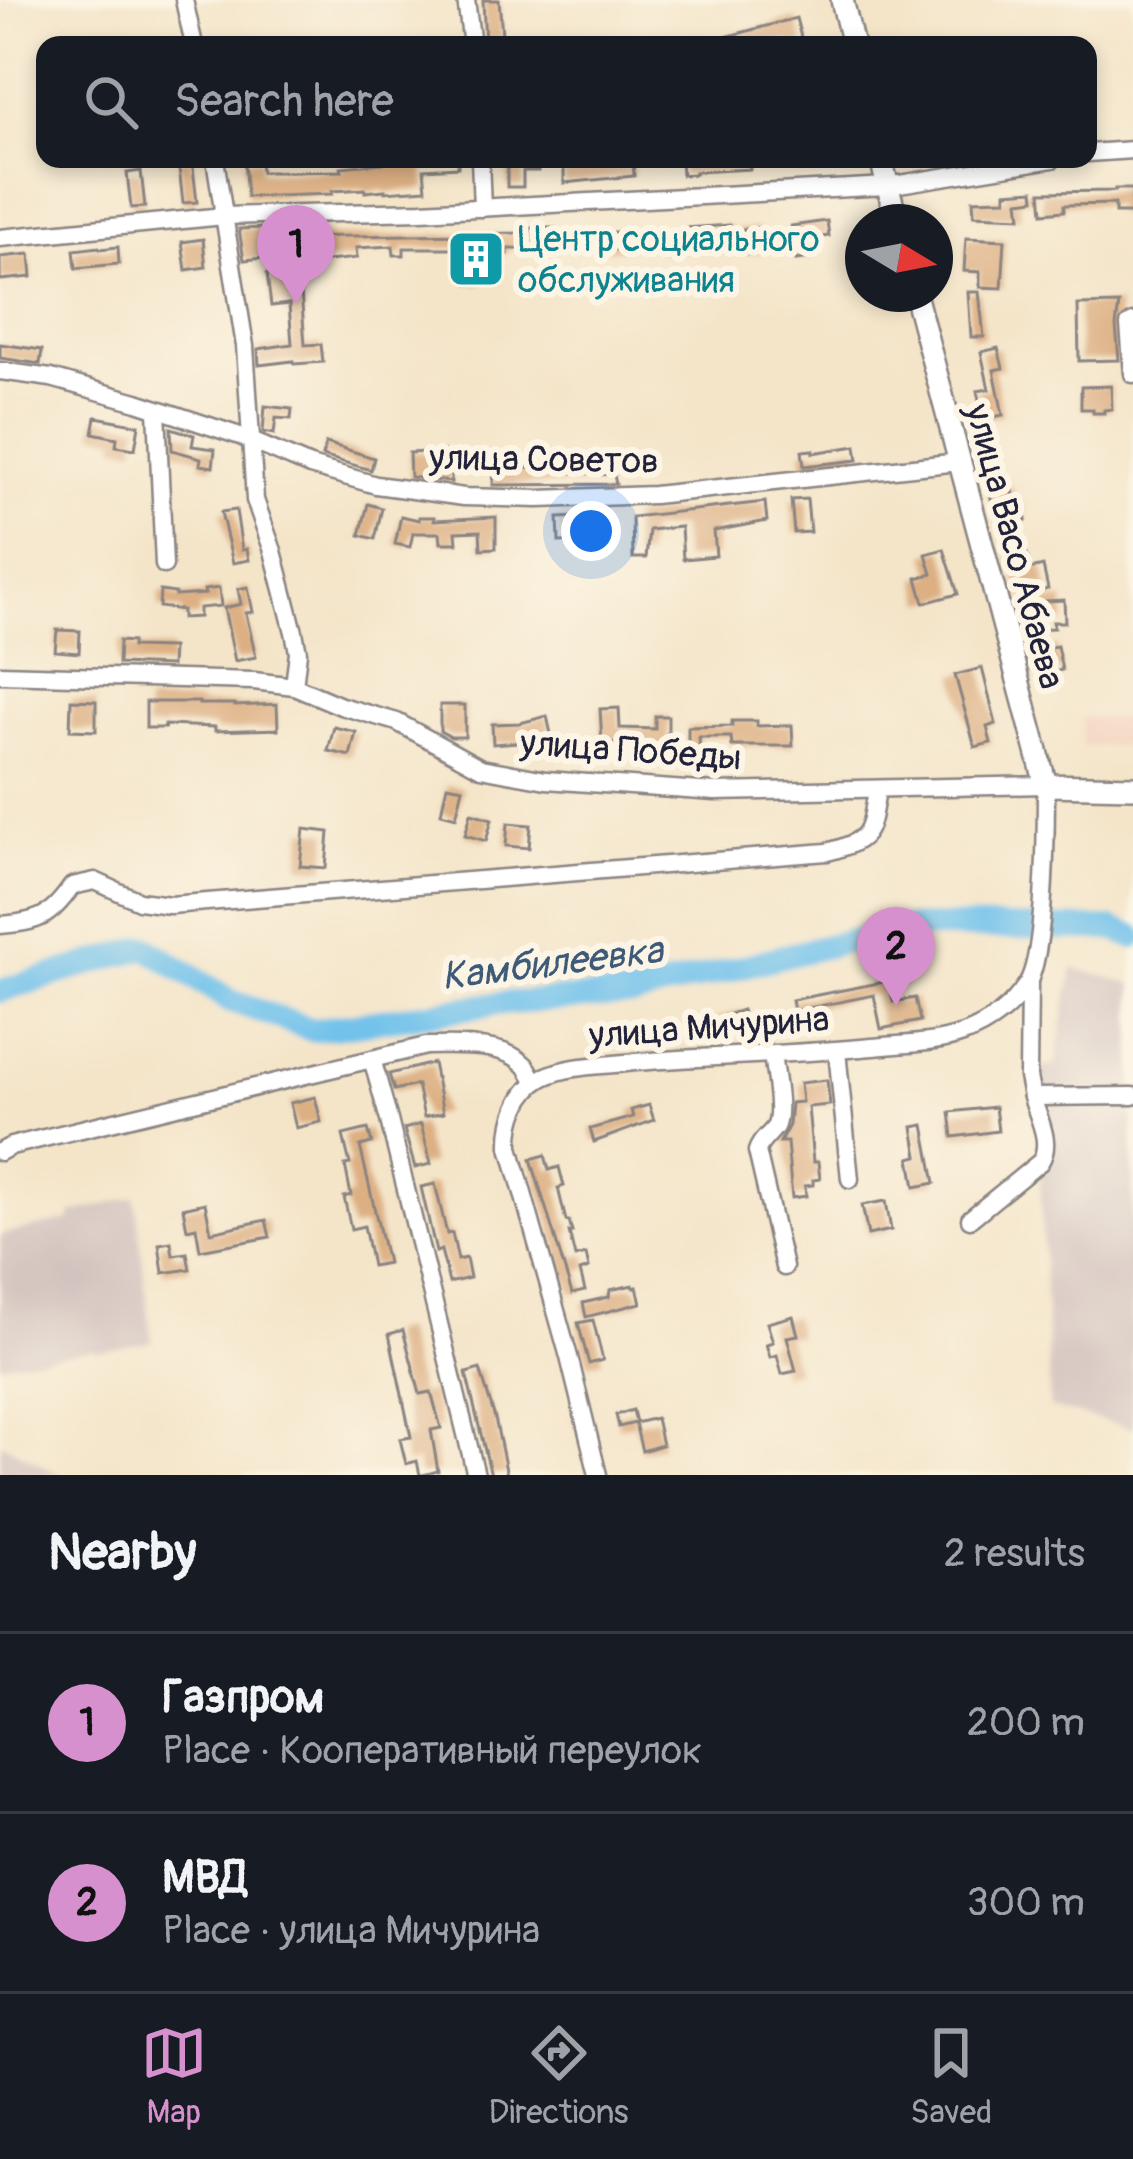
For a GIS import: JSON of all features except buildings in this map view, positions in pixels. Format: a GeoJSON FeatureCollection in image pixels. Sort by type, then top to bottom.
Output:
{"type":"FeatureCollection","features":[{"type":"Feature","properties":{"kind":"main road"},"geometry":{"type":"LineString","coordinates":[[842,0],[851,36]]}},
{"type":"Feature","properties":{"kind":"main road"},"geometry":{"type":"LineString","coordinates":[[882,168],[892,204]]}},
{"type":"Feature","properties":{"kind":"main road","name":"улица Васо Абаева"},"geometry":{"type":"LineString","coordinates":[[920,312],[1046,785]]}},
{"type":"Feature","properties":{"kind":"main road","name":"улица Победы"},"geometry":{"type":"LineString","coordinates":[[1046,785],[1133,787]]}},
{"type":"Feature","properties":{"kind":"street"},"geometry":{"type":"LineString","coordinates":[[184,0],[192,36]]}},
{"type":"Feature","properties":{"kind":"street"},"geometry":{"type":"LineString","coordinates":[[466,0],[471,36]]}},
{"type":"Feature","properties":{"kind":"street"},"geometry":{"type":"LineString","coordinates":[[1097,153],[1133,150]]}},
{"type":"Feature","properties":{"kind":"street"},"geometry":{"type":"LineString","coordinates":[[216,168],[245,346],[256,500],[298,652],[294,686]]}},
{"type":"Feature","properties":{"kind":"street"},"geometry":{"type":"LineString","coordinates":[[480,168],[482,208]]}},
{"type":"Feature","properties":{"kind":"street"},"geometry":{"type":"LineString","coordinates":[[0,238],[224,216],[482,208],[887,185],[996,168]]}},
{"type":"Feature","properties":{"kind":"street"},"geometry":{"type":"LineString","coordinates":[[1133,322],[1129,325],[1133,374]]}},
{"type":"Feature","properties":{"kind":"street","name":"улица Советов"},"geometry":{"type":"LineString","coordinates":[[0,371],[51,378],[376,484],[464,497],[654,494],[959,462]]}},
{"type":"Feature","properties":{"kind":"street"},"geometry":{"type":"LineString","coordinates":[[157,410],[164,565]]}},
{"type":"Feature","properties":{"kind":"street","name":"улица Победы"},"geometry":{"type":"LineString","coordinates":[[0,674],[294,686],[397,722],[482,768],[516,776],[715,791],[1046,785]]}},
{"type":"Feature","properties":{"kind":"street","name":"улица Васо Абаева"},"geometry":{"type":"LineString","coordinates":[[1039,948],[1046,785]]}},
{"type":"Feature","properties":{"kind":"street"},"geometry":{"type":"LineString","coordinates":[[0,925],[32,922],[59,905],[72,886],[95,881],[139,901],[170,905],[827,852],[856,844],[866,834],[877,789]]}},
{"type":"Feature","properties":{"kind":"street","name":"улица Мичурина"},"geometry":{"type":"LineString","coordinates":[[536,1082],[570,1069],[837,1051],[962,1034],[1005,1010],[1029,981],[1039,948]]}},
{"type":"Feature","properties":{"kind":"street"},"geometry":{"type":"LineString","coordinates":[[970,1219],[1046,1153],[1028,1077],[1029,981]]}},
{"type":"Feature","properties":{"kind":"street"},"geometry":{"type":"LineString","coordinates":[[0,1152],[426,1046],[501,1051],[524,1063],[536,1082],[517,1105],[510,1147],[598,1475]]}},
{"type":"Feature","properties":{"kind":"street"},"geometry":{"type":"LineString","coordinates":[[837,1051],[850,1179]]}},
{"type":"Feature","properties":{"kind":"street"},"geometry":{"type":"LineString","coordinates":[[772,1055],[778,1119],[757,1151],[784,1267]]}},
{"type":"Feature","properties":{"kind":"street"},"geometry":{"type":"LineString","coordinates":[[372,1059],[476,1475]]}},
{"type":"Feature","properties":{"kind":"street"},"geometry":{"type":"LineString","coordinates":[[1032,1097],[1133,1096]]}},
{"type":"Feature","properties":{"kind":"shaded area"},"geometry":{"type":"Polygon","coordinates":[[[1082,718],[1133,718],[1133,746],[1082,746],[1082,718]]]}},
{"type":"Feature","properties":{"kind":"shaded area"},"geometry":{"type":"Polygon","coordinates":[[[1073,968],[1133,984],[1133,1428],[1050,1408],[1035,1067],[1055,1066],[1073,968]]]}},
{"type":"Feature","properties":{"kind":"shaded area"},"geometry":{"type":"Polygon","coordinates":[[[135,1197],[152,1342],[0,1364],[0,1235],[70,1220],[70,1214],[135,1197]]]}},
{"type":"Feature","properties":{"kind":"shaded area"},"geometry":{"type":"Polygon","coordinates":[[[0,1442],[61,1475],[0,1475],[0,1442]]]}},
{"type":"Feature","properties":{"kind":"waterway","name":"Камбилеевка"},"geometry":{"type":"LineString","coordinates":[[0,991],[146,947],[231,1001],[313,1030],[493,1004],[635,995],[912,927],[1113,929],[1133,937]]}},
{"type":"Feature","properties":{"kind":"place","name":"Центр социального обслуживания"},"geometry":{"type":"Point","coordinates":[476,259]}},
{"type":"Feature","properties":{"kind":"place","name":"Газпром"},"geometry":{"type":"Point","coordinates":[296,304]}},
{"type":"Feature","properties":{"kind":"place","name":"МВД"},"geometry":{"type":"Point","coordinates":[896,1006]}}]}
